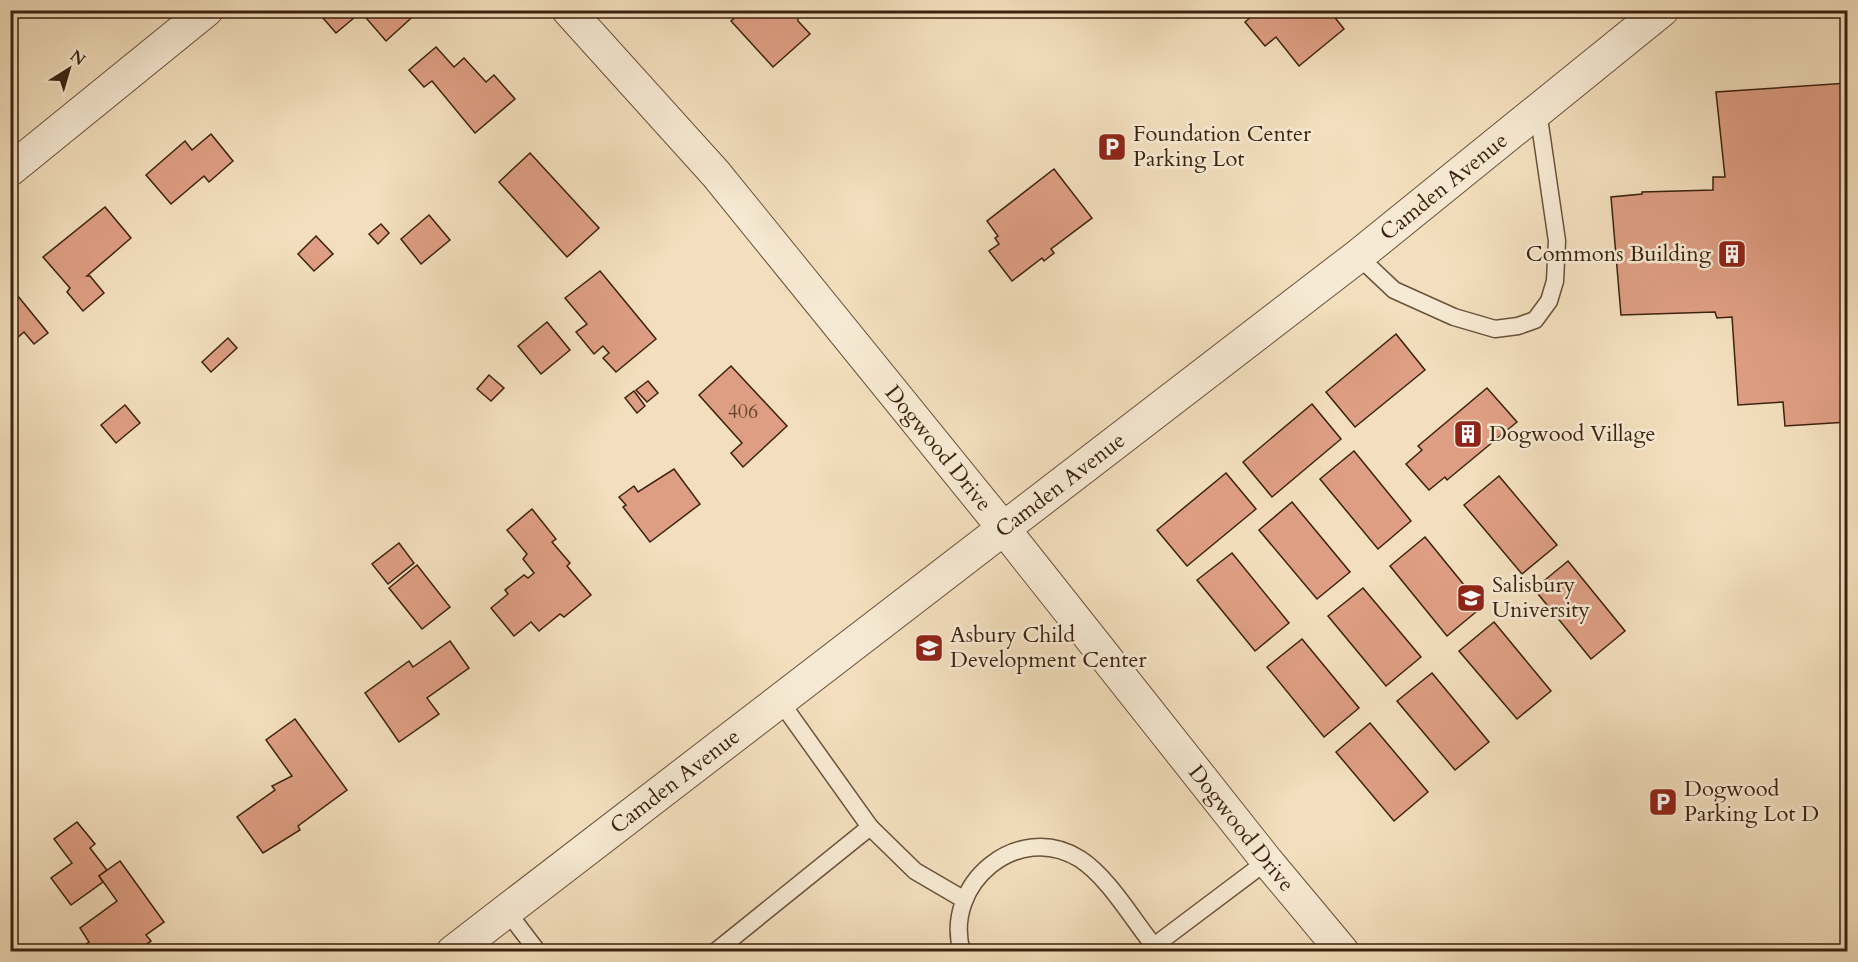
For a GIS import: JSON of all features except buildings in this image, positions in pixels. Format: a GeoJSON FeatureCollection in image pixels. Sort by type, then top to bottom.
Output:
{"type":"FeatureCollection","features":[{"type":"Feature","properties":{"kind":"street"},"geometry":{"type":"LineString","coordinates":[[10,170],[207,10]]}},
{"type":"Feature","properties":{"kind":"street","name":"Dogwood Drive"},"geometry":{"type":"LineString","coordinates":[[568,10],[716,174],[1004,529],[1267,861],[1344,951]]}},
{"type":"Feature","properties":{"kind":"street","name":"Camden Avenue"},"geometry":{"type":"LineString","coordinates":[[453,951],[1358,256],[1662,10]]}},
{"type":"Feature","properties":{"kind":"lane"},"geometry":{"type":"LineString","coordinates":[[1358,256],[1394,290],[1454,317],[1495,329],[1518,326],[1535,320],[1549,301],[1555,281],[1557,241],[1538,111]]}},
{"type":"Feature","properties":{"kind":"lane"},"geometry":{"type":"LineString","coordinates":[[780,702],[870,827],[915,872],[963,899]]}},
{"type":"Feature","properties":{"kind":"lane"},"geometry":{"type":"LineString","coordinates":[[715,951],[870,827]]}},
{"type":"Feature","properties":{"kind":"lane"},"geometry":{"type":"LineString","coordinates":[[962,951],[958,923],[963,899],[974,879],[991,863],[1011,852],[1034,847],[1057,849],[1078,858],[1096,872],[1153,950],[1267,861]]}},
{"type":"Feature","properties":{"kind":"lane"},"geometry":{"type":"LineString","coordinates":[[507,910],[538,951]]}},
{"type":"Feature","properties":{"kind":"place","name":"Foundation Center Parking Lot"},"geometry":{"type":"Point","coordinates":[1112,147]}},
{"type":"Feature","properties":{"kind":"place","name":"Commons Building"},"geometry":{"type":"Point","coordinates":[1732,254]}},
{"type":"Feature","properties":{"kind":"place","name":"Dogwood Village"},"geometry":{"type":"Point","coordinates":[1468,434]}},
{"type":"Feature","properties":{"kind":"place","name":"Salisbury University"},"geometry":{"type":"Point","coordinates":[1471,598]}},
{"type":"Feature","properties":{"kind":"place","name":"Asbury Child Development Center"},"geometry":{"type":"Point","coordinates":[929,648]}},
{"type":"Feature","properties":{"kind":"place","name":"Dogwood Parking Lot D"},"geometry":{"type":"Point","coordinates":[1663,802]}}]}
